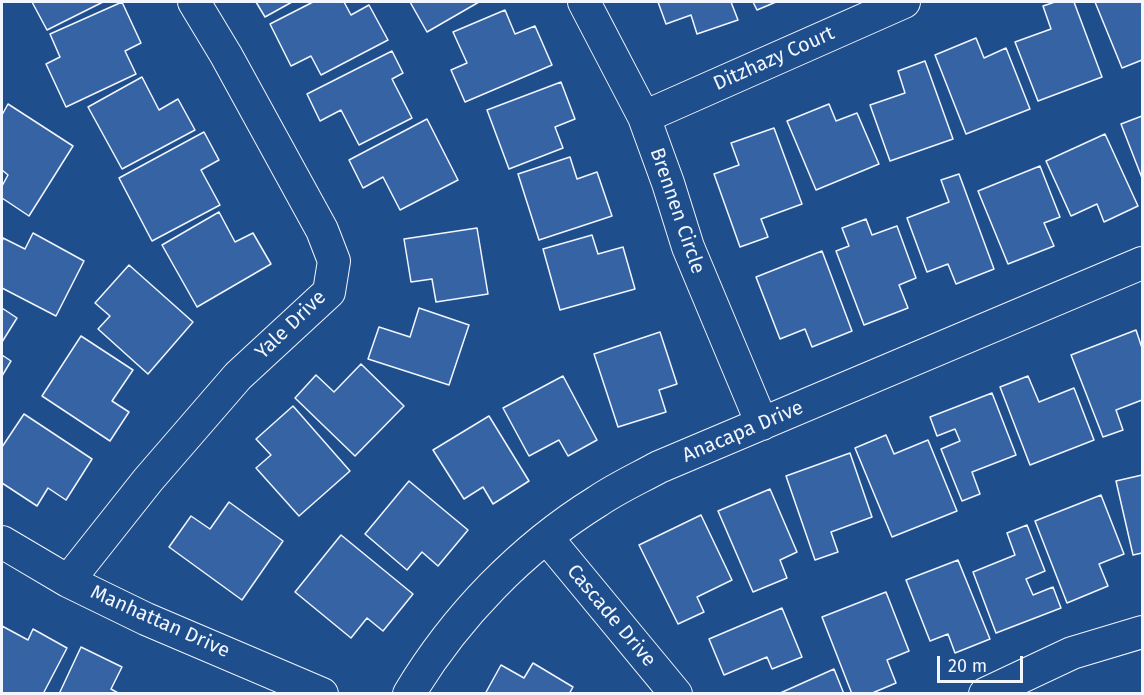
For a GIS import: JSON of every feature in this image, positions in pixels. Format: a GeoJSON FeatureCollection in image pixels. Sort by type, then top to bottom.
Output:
{"type":"FeatureCollection","features":[{"type":"Feature","properties":{"kind":"street","name":"Yale Drive"},"geometry":{"type":"LineString","coordinates":[[68,581],[148,480],[238,376],[329,292],[334,261],[322,230],[226,55],[194,2]]}},
{"type":"Feature","properties":{"kind":"street","name":"Brennen Circle"},"geometry":{"type":"LineString","coordinates":[[584,2],[644,117],[688,247],[762,424]]}},
{"type":"Feature","properties":{"kind":"street","name":"Ditzhazy Court"},"geometry":{"type":"LineString","coordinates":[[644,117],[904,2]]}},
{"type":"Feature","properties":{"kind":"street","name":"Anacapa Drive"},"geometry":{"type":"LineString","coordinates":[[409,693],[451,632],[491,586],[547,538],[598,501],[659,467],[1143,263]]}},
{"type":"Feature","properties":{"kind":"street","name":"Cascade Drive"},"geometry":{"type":"LineString","coordinates":[[547,538],[675,693]]}},
{"type":"Feature","properties":{"kind":"street","name":"Manhattan Drive"},"geometry":{"type":"LineString","coordinates":[[2,542],[68,581],[146,620],[322,693]]}},
{"type":"Feature","properties":{"kind":"street"},"geometry":{"type":"LineString","coordinates":[[985,693],[1072,653],[1143,632]]}},
{"type":"Feature","properties":{"kind":"building"},"geometry":{"type":"Polygon","coordinates":[[[32,2],[103,2],[47,30],[32,2]]]}},
{"type":"Feature","properties":{"kind":"building"},"geometry":{"type":"Polygon","coordinates":[[[122,2],[141,43],[125,51],[136,74],[66,107],[46,64],[60,57],[50,34],[122,2]]]}},
{"type":"Feature","properties":{"kind":"building"},"geometry":{"type":"Polygon","coordinates":[[[256,2],[292,2],[265,17],[256,2]]]}},
{"type":"Feature","properties":{"kind":"building"},"geometry":{"type":"Polygon","coordinates":[[[313,2],[344,2],[351,15],[369,5],[388,40],[321,75],[311,56],[291,66],[270,24],[313,2]]]}},
{"type":"Feature","properties":{"kind":"building"},"geometry":{"type":"Polygon","coordinates":[[[410,2],[479,2],[427,32],[410,2]]]}},
{"type":"Feature","properties":{"kind":"building"},"geometry":{"type":"Polygon","coordinates":[[[658,2],[731,2],[738,20],[697,34],[691,15],[666,24],[658,2]]]}},
{"type":"Feature","properties":{"kind":"building"},"geometry":{"type":"Polygon","coordinates":[[[753,2],[776,2],[757,10],[753,2]]]}},
{"type":"Feature","properties":{"kind":"building"},"geometry":{"type":"Polygon","coordinates":[[[1055,2],[1074,2],[1102,77],[1038,101],[1015,42],[1051,29],[1043,6],[1055,2]]]}},
{"type":"Feature","properties":{"kind":"building"},"geometry":{"type":"Polygon","coordinates":[[[1095,2],[1142,2],[1142,60],[1122,68],[1095,2]]]}},
{"type":"Feature","properties":{"kind":"building"},"geometry":{"type":"Polygon","coordinates":[[[505,10],[515,34],[535,26],[552,65],[465,102],[451,70],[467,63],[453,32],[505,10]]]}},
{"type":"Feature","properties":{"kind":"building"},"geometry":{"type":"Polygon","coordinates":[[[976,38],[984,58],[1006,48],[1030,109],[966,134],[935,55],[976,38]]]}},
{"type":"Feature","properties":{"kind":"building"},"geometry":{"type":"Polygon","coordinates":[[[392,51],[403,73],[392,79],[412,118],[359,145],[341,110],[320,121],[307,94],[392,51]]]}},
{"type":"Feature","properties":{"kind":"building"},"geometry":{"type":"Polygon","coordinates":[[[925,61],[953,139],[890,161],[870,105],[905,93],[898,71],[925,61]]]}},
{"type":"Feature","properties":{"kind":"building"},"geometry":{"type":"Polygon","coordinates":[[[142,77],[159,110],[178,99],[195,130],[122,169],[88,107],[142,77]]]}},
{"type":"Feature","properties":{"kind":"building"},"geometry":{"type":"Polygon","coordinates":[[[561,82],[575,119],[555,127],[563,148],[509,169],[487,110],[561,82]]]}},
{"type":"Feature","properties":{"kind":"building"},"geometry":{"type":"Polygon","coordinates":[[[8,104],[73,146],[29,216],[2,198],[2,186],[8,175],[2,170],[2,115],[8,104]]]}},
{"type":"Feature","properties":{"kind":"building"},"geometry":{"type":"Polygon","coordinates":[[[829,104],[836,121],[857,113],[879,164],[816,190],[787,121],[829,104]]]}},
{"type":"Feature","properties":{"kind":"building"},"geometry":{"type":"Polygon","coordinates":[[[1142,116],[1142,178],[1121,124],[1142,116]]]}},
{"type":"Feature","properties":{"kind":"building"},"geometry":{"type":"Polygon","coordinates":[[[427,119],[458,180],[400,210],[383,177],[363,188],[349,160],[427,119]]]}},
{"type":"Feature","properties":{"kind":"building"},"geometry":{"type":"Polygon","coordinates":[[[774,128],[802,204],[761,219],[768,237],[740,247],[714,174],[739,165],[731,143],[774,128]]]}},
{"type":"Feature","properties":{"kind":"building"},"geometry":{"type":"Polygon","coordinates":[[[204,132],[219,160],[201,170],[220,205],[152,241],[119,178],[204,132]]]}},
{"type":"Feature","properties":{"kind":"building"},"geometry":{"type":"Polygon","coordinates":[[[1105,134],[1138,206],[1104,222],[1097,204],[1071,216],[1046,161],[1105,134]]]}},
{"type":"Feature","properties":{"kind":"building"},"geometry":{"type":"Polygon","coordinates":[[[570,157],[577,179],[597,172],[612,216],[539,240],[518,174],[570,157]]]}},
{"type":"Feature","properties":{"kind":"building"},"geometry":{"type":"Polygon","coordinates":[[[1040,166],[1060,217],[1044,223],[1054,246],[1008,264],[978,191],[1040,166]]]}},
{"type":"Feature","properties":{"kind":"building"},"geometry":{"type":"Polygon","coordinates":[[[959,174],[994,269],[956,284],[948,264],[927,272],[907,218],[949,202],[941,180],[959,174]]]}},
{"type":"Feature","properties":{"kind":"building"},"geometry":{"type":"Polygon","coordinates":[[[219,212],[235,242],[253,233],[271,264],[197,307],[162,245],[219,212]]]}},
{"type":"Feature","properties":{"kind":"building"},"geometry":{"type":"Polygon","coordinates":[[[866,219],[872,235],[897,226],[916,278],[899,285],[908,308],[864,325],[836,251],[849,246],[842,228],[866,219]]]}},
{"type":"Feature","properties":{"kind":"building"},"geometry":{"type":"Polygon","coordinates":[[[477,228],[488,294],[436,302],[432,279],[411,282],[404,239],[477,228]]]}},
{"type":"Feature","properties":{"kind":"building"},"geometry":{"type":"Polygon","coordinates":[[[33,233],[84,261],[56,316],[2,288],[3,238],[25,249],[33,233]]]}},
{"type":"Feature","properties":{"kind":"building"},"geometry":{"type":"Polygon","coordinates":[[[592,235],[598,254],[623,247],[635,289],[560,310],[543,249],[592,235]]]}},
{"type":"Feature","properties":{"kind":"building"},"geometry":{"type":"Polygon","coordinates":[[[822,251],[852,331],[812,347],[805,329],[780,339],[756,277],[822,251]]]}},
{"type":"Feature","properties":{"kind":"building"},"geometry":{"type":"Polygon","coordinates":[[[129,265],[193,322],[148,374],[98,329],[110,316],[95,303],[129,265]]]}},
{"type":"Feature","properties":{"kind":"building"},"geometry":{"type":"Polygon","coordinates":[[[2,308],[17,318],[2,342],[2,308]]]}},
{"type":"Feature","properties":{"kind":"building"},"geometry":{"type":"Polygon","coordinates":[[[419,308],[469,325],[449,385],[368,359],[379,327],[410,337],[419,308]]]}},
{"type":"Feature","properties":{"kind":"building"},"geometry":{"type":"Polygon","coordinates":[[[1136,330],[1142,348],[1142,400],[1116,410],[1123,430],[1103,437],[1071,355],[1136,330]]]}},
{"type":"Feature","properties":{"kind":"building"},"geometry":{"type":"Polygon","coordinates":[[[660,332],[677,384],[659,390],[666,412],[618,427],[594,354],[660,332]]]}},
{"type":"Feature","properties":{"kind":"building"},"geometry":{"type":"Polygon","coordinates":[[[81,336],[133,370],[112,401],[129,412],[110,441],[42,396],[81,336]]]}},
{"type":"Feature","properties":{"kind":"building"},"geometry":{"type":"Polygon","coordinates":[[[2,355],[11,361],[2,376],[2,355]]]}},
{"type":"Feature","properties":{"kind":"building"},"geometry":{"type":"Polygon","coordinates":[[[361,364],[404,406],[355,456],[295,398],[316,375],[334,392],[361,364]]]}},
{"type":"Feature","properties":{"kind":"building"},"geometry":{"type":"Polygon","coordinates":[[[563,376],[597,440],[568,456],[559,440],[529,456],[503,408],[563,376]]]}},
{"type":"Feature","properties":{"kind":"building"},"geometry":{"type":"Polygon","coordinates":[[[1028,376],[1039,402],[1074,388],[1094,440],[1030,465],[1000,387],[1028,376]]]}},
{"type":"Feature","properties":{"kind":"building"},"geometry":{"type":"Polygon","coordinates":[[[992,393],[1016,455],[972,472],[980,494],[962,501],[941,449],[960,441],[955,429],[937,436],[930,417],[992,393]]]}},
{"type":"Feature","properties":{"kind":"building"},"geometry":{"type":"Polygon","coordinates":[[[293,406],[350,471],[299,516],[256,468],[271,455],[256,439],[293,406]]]}},
{"type":"Feature","properties":{"kind":"building"},"geometry":{"type":"Polygon","coordinates":[[[24,414],[92,459],[66,500],[48,488],[37,506],[2,483],[2,447],[24,414]]]}},
{"type":"Feature","properties":{"kind":"building"},"geometry":{"type":"Polygon","coordinates":[[[489,416],[529,481],[493,504],[483,487],[464,499],[433,450],[489,416]]]}},
{"type":"Feature","properties":{"kind":"building"},"geometry":{"type":"Polygon","coordinates":[[[886,435],[894,454],[928,440],[957,511],[892,537],[855,448],[886,435]]]}},
{"type":"Feature","properties":{"kind":"building"},"geometry":{"type":"Polygon","coordinates":[[[850,453],[872,517],[831,532],[838,552],[815,560],[786,476],[850,453]]]}},
{"type":"Feature","properties":{"kind":"building"},"geometry":{"type":"Polygon","coordinates":[[[1142,475],[1142,553],[1133,555],[1116,481],[1142,475]]]}},
{"type":"Feature","properties":{"kind":"building"},"geometry":{"type":"Polygon","coordinates":[[[409,481],[468,530],[438,566],[422,552],[407,570],[365,534],[409,481]]]}},
{"type":"Feature","properties":{"kind":"building"},"geometry":{"type":"Polygon","coordinates":[[[770,489],[797,552],[780,560],[787,578],[753,592],[718,511],[770,489]]]}},
{"type":"Feature","properties":{"kind":"building"},"geometry":{"type":"Polygon","coordinates":[[[1101,495],[1124,554],[1099,564],[1108,586],[1067,603],[1035,521],[1101,495]]]}},
{"type":"Feature","properties":{"kind":"building"},"geometry":{"type":"Polygon","coordinates":[[[229,502],[283,541],[242,600],[169,547],[191,516],[210,529],[229,502]]]}},
{"type":"Feature","properties":{"kind":"building"},"geometry":{"type":"Polygon","coordinates":[[[701,515],[732,580],[697,597],[704,612],[678,624],[639,545],[701,515]]]}},
{"type":"Feature","properties":{"kind":"building"},"geometry":{"type":"Polygon","coordinates":[[[1027,525],[1045,571],[1026,579],[1033,595],[1053,587],[1061,608],[996,633],[973,572],[1015,555],[1007,533],[1027,525]]]}},
{"type":"Feature","properties":{"kind":"building"},"geometry":{"type":"Polygon","coordinates":[[[341,535],[413,594],[383,631],[367,618],[351,638],[295,592],[341,535]]]}},
{"type":"Feature","properties":{"kind":"building"},"geometry":{"type":"Polygon","coordinates":[[[958,560],[990,639],[955,653],[948,634],[930,641],[906,580],[958,560]]]}},
{"type":"Feature","properties":{"kind":"building"},"geometry":{"type":"Polygon","coordinates":[[[886,592],[909,651],[887,660],[896,683],[870,694],[852,694],[822,617],[886,592]]]}},
{"type":"Feature","properties":{"kind":"building"},"geometry":{"type":"Polygon","coordinates":[[[782,608],[802,657],[772,669],[767,657],[724,675],[709,639],[782,608]]]}},
{"type":"Feature","properties":{"kind":"building"},"geometry":{"type":"Polygon","coordinates":[[[2,626],[28,640],[33,629],[67,648],[43,694],[2,694],[2,626]]]}},
{"type":"Feature","properties":{"kind":"building"},"geometry":{"type":"Polygon","coordinates":[[[81,647],[122,667],[111,689],[120,694],[59,694],[81,647]]]}},
{"type":"Feature","properties":{"kind":"building"},"geometry":{"type":"Polygon","coordinates":[[[533,663],[573,687],[569,694],[485,694],[501,665],[524,678],[533,663]]]}},
{"type":"Feature","properties":{"kind":"building"},"geometry":{"type":"Polygon","coordinates":[[[834,669],[844,694],[778,694],[834,669]]]}}]}
